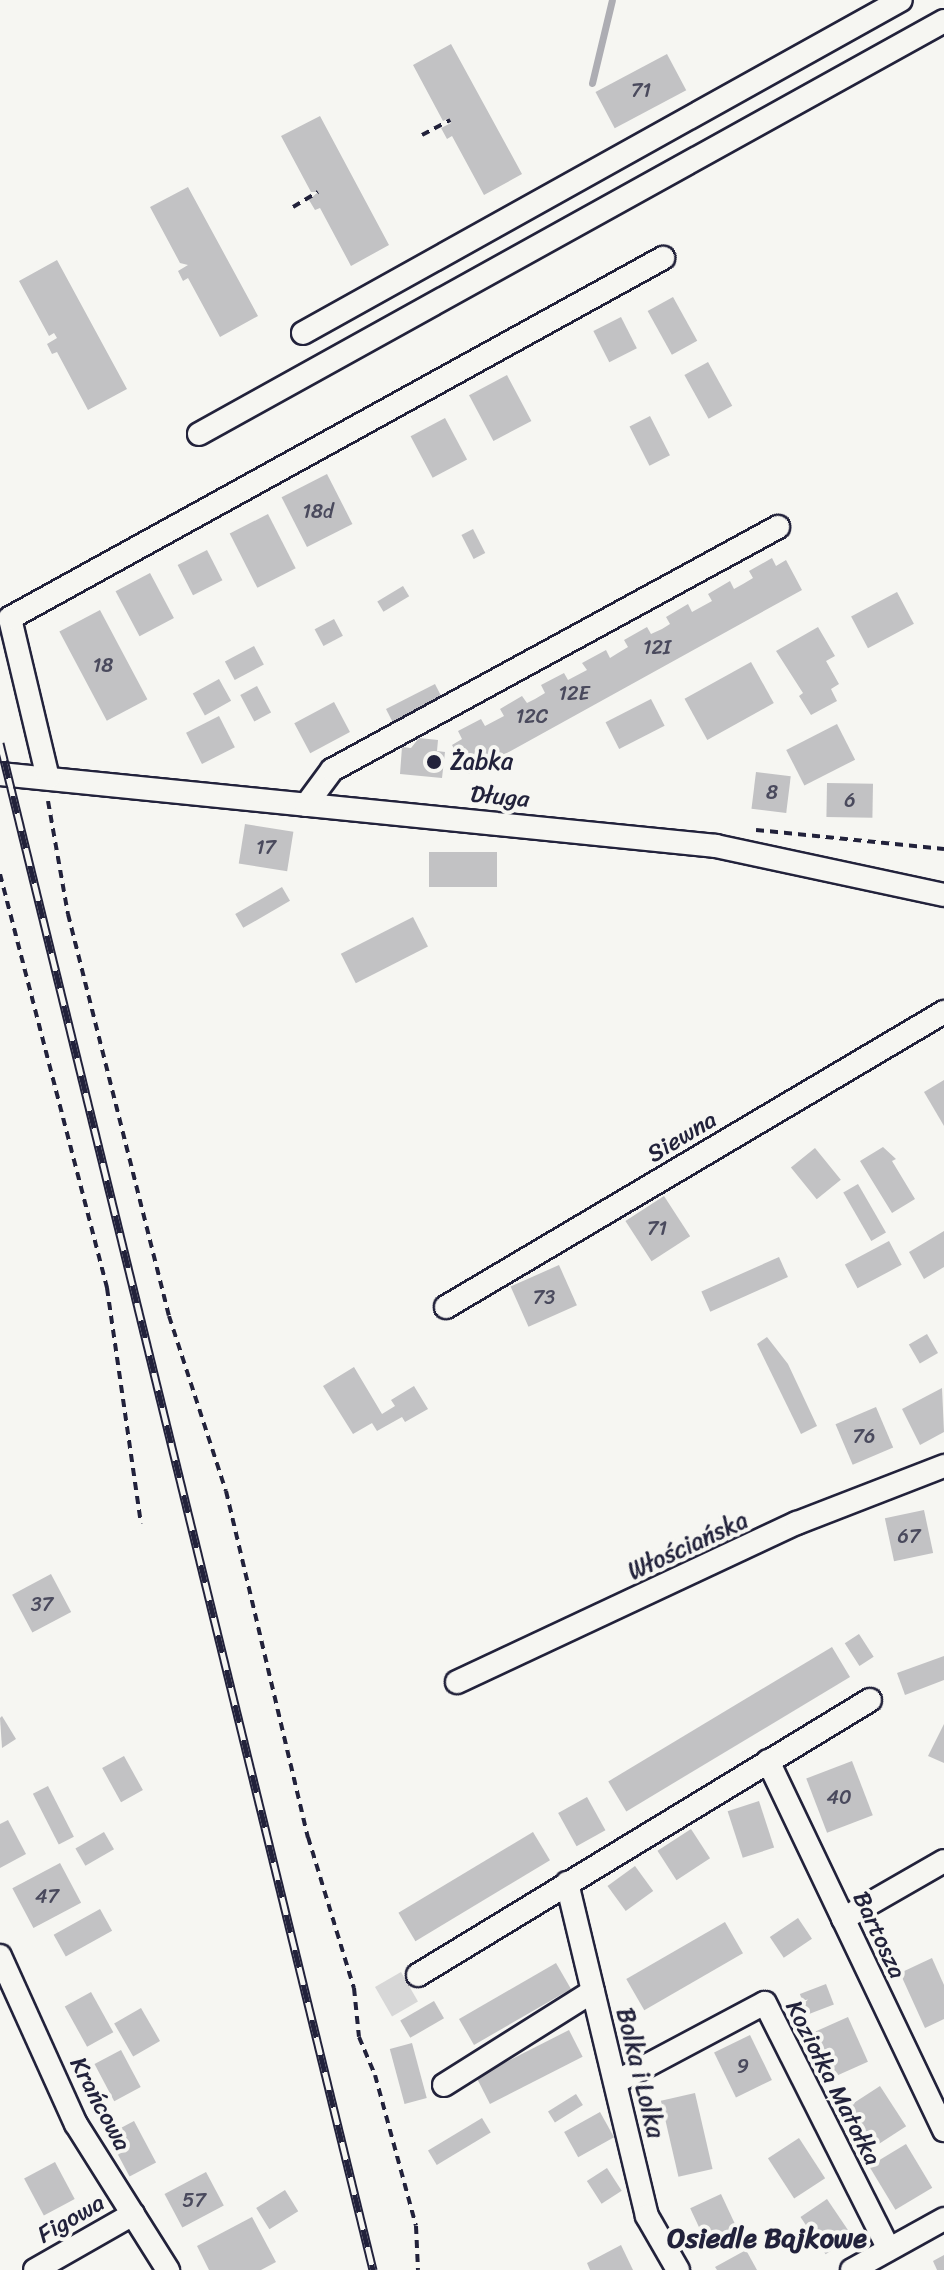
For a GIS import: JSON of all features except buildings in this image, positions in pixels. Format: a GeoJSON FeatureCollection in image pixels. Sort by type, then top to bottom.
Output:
{"type":"FeatureCollection","features":[{"type":"Feature","properties":{"kind":"street"},"geometry":{"type":"LineString","coordinates":[[303,333],[901,0]]}},
{"type":"Feature","properties":{"kind":"street"},"geometry":{"type":"LineString","coordinates":[[199,434],[944,21]]}},
{"type":"Feature","properties":{"kind":"street"},"geometry":{"type":"LineString","coordinates":[[48,778],[10,618],[663,258]]}},
{"type":"Feature","properties":{"kind":"street"},"geometry":{"type":"LineString","coordinates":[[306,805],[332,770],[778,527]]}},
{"type":"Feature","properties":{"kind":"street","name":"Długa"},"geometry":{"type":"LineString","coordinates":[[0,774],[716,846],[944,895]]}},
{"type":"Feature","properties":{"kind":"street","name":"Siewna"},"geometry":{"type":"LineString","coordinates":[[446,1307],[944,1012]]}},
{"type":"Feature","properties":{"kind":"street","name":"Włościańska"},"geometry":{"type":"LineString","coordinates":[[457,1682],[797,1523],[944,1466]]}},
{"type":"Feature","properties":{"kind":"street"},"geometry":{"type":"LineString","coordinates":[[418,1975],[870,1700]]}},
{"type":"Feature","properties":{"kind":"street","name":"Bartosza"},"geometry":{"type":"LineString","coordinates":[[768,1761],[944,2130]]}},
{"type":"Feature","properties":{"kind":"street"},"geometry":{"type":"LineString","coordinates":[[843,1919],[944,1861]]}},
{"type":"Feature","properties":{"kind":"street","name":"Bolka i Lolka"},"geometry":{"type":"LineString","coordinates":[[567,1883],[618,2081],[647,2216],[678,2270]]}},
{"type":"Feature","properties":{"kind":"street","name":"Krańcowa"},"geometry":{"type":"LineString","coordinates":[[0,1956],[76,2124],[168,2270]]}},
{"type":"Feature","properties":{"kind":"street"},"geometry":{"type":"LineString","coordinates":[[444,2085],[593,1991]]}},
{"type":"Feature","properties":{"kind":"street","name":"Koziołka Matołka"},"geometry":{"type":"LineString","coordinates":[[618,2081],[765,2003],[888,2248]]}},
{"type":"Feature","properties":{"kind":"street","name":"Figowa"},"geometry":{"type":"LineString","coordinates":[[35,2270],[133,2214]]}},
{"type":"Feature","properties":{"kind":"street"},"geometry":{"type":"LineString","coordinates":[[852,2270],[944,2219]]}},
{"type":"Feature","properties":{"kind":"path"},"geometry":{"type":"LineString","coordinates":[[422,135],[450,120]]}},
{"type":"Feature","properties":{"kind":"path"},"geometry":{"type":"LineString","coordinates":[[293,207],[318,192]]}},
{"type":"Feature","properties":{"kind":"path"},"geometry":{"type":"LineString","coordinates":[[48,778],[68,914],[169,1316],[226,1491],[308,1837],[354,1988],[359,2037],[375,2075],[416,2226],[418,2270]]}},
{"type":"Feature","properties":{"kind":"path"},"geometry":{"type":"LineString","coordinates":[[0,874],[107,1288],[141,1524]]}},
{"type":"Feature","properties":{"kind":"shaded area"},"geometry":{"type":"Polygon","coordinates":[[[401,1972],[418,2001],[392,2016],[375,1987],[401,1972]]]}},
{"type":"Feature","properties":{"kind":"waterway"},"geometry":{"type":"LineString","coordinates":[[592,83],[612,0]]}},
{"type":"Feature","properties":{"kind":"railway"},"geometry":{"type":"LineString","coordinates":[[0,743],[373,2270]]}},
{"type":"Feature","properties":{"kind":"place","name":"Żabka"},"geometry":{"type":"Point","coordinates":[434,762]}},
{"type":"Feature","properties":{"kind":"district","name":"Osiedle Bajkowe"},"geometry":{"type":"Point","coordinates":[767,2238]}}]}
